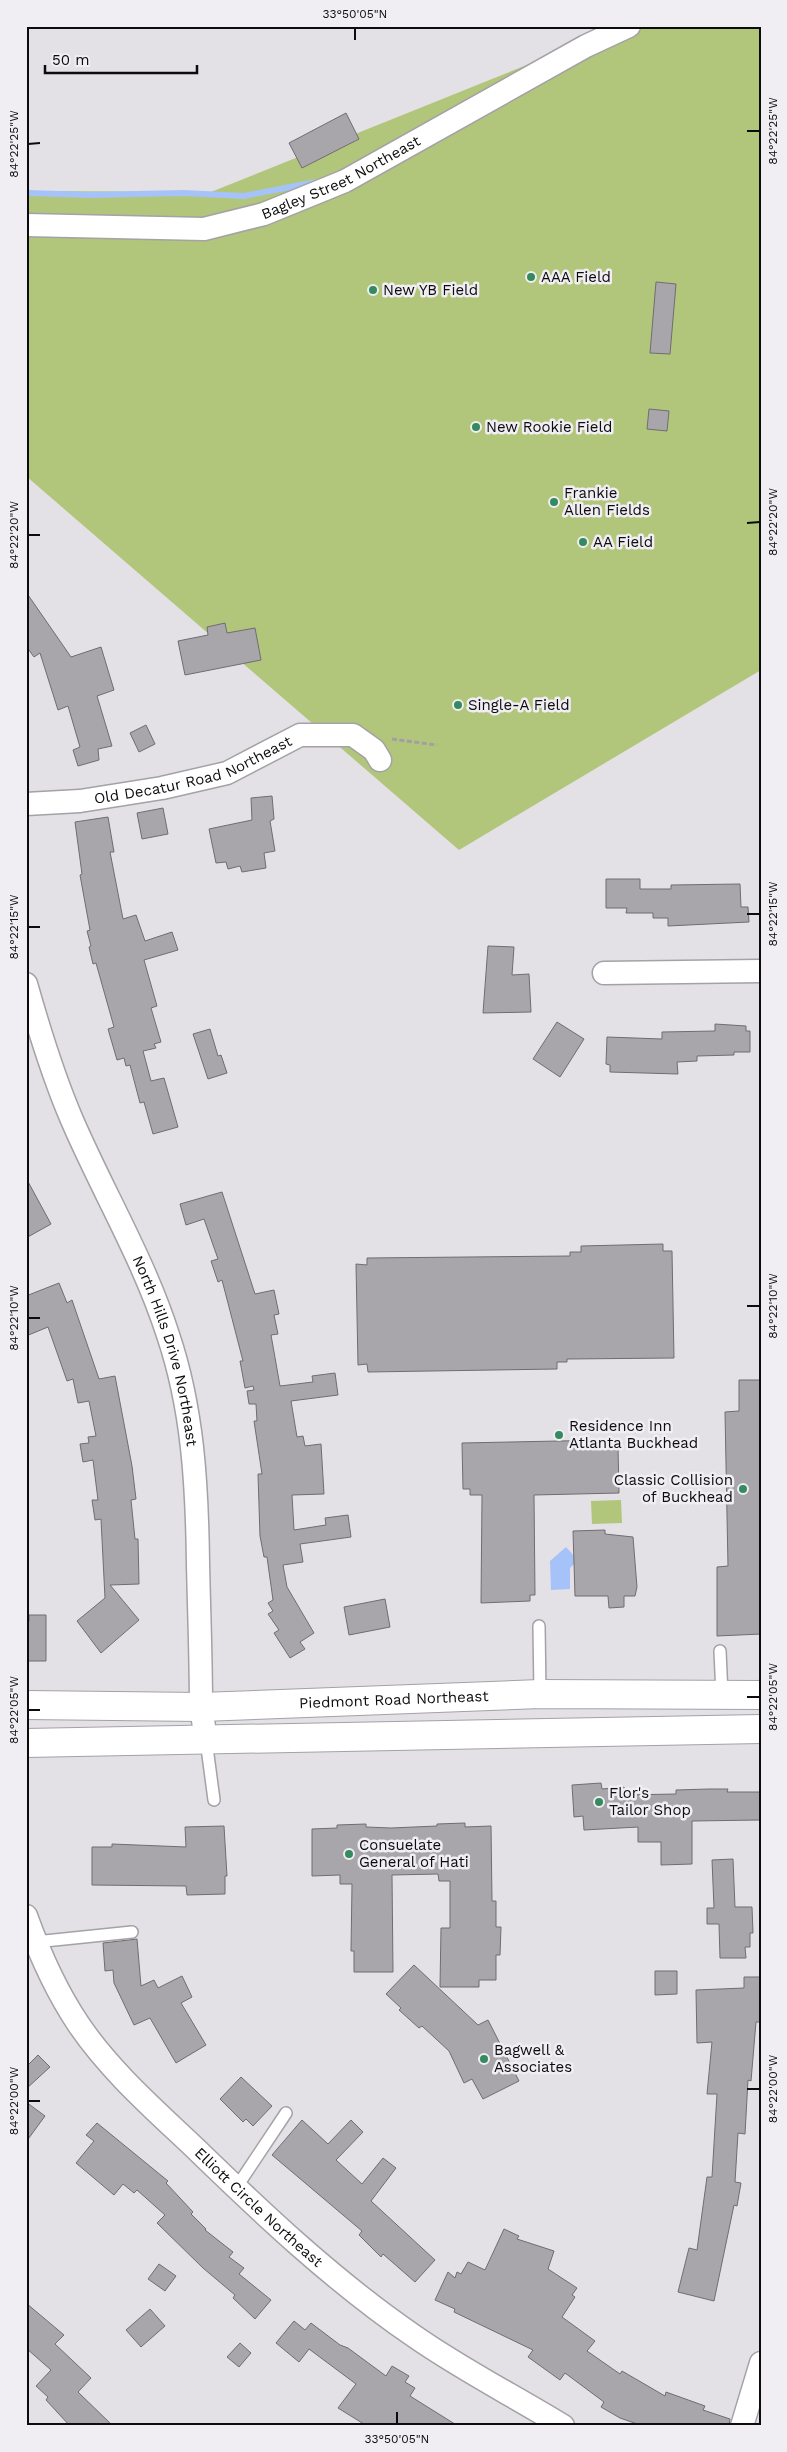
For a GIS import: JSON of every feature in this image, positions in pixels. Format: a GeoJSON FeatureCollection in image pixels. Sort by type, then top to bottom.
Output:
{"type":"FeatureCollection","features":[{"type":"Feature","properties":{"kind":"main road","name":"Piedmont Road Northeast"},"geometry":{"type":"LineString","coordinates":[[26,1705],[202,1707],[540,1694],[761,1695]]}},
{"type":"Feature","properties":{"kind":"main road"},"geometry":{"type":"LineString","coordinates":[[26,1743],[761,1729]]}},
{"type":"Feature","properties":{"kind":"street","name":"Bagley Street Northeast"},"geometry":{"type":"LineString","coordinates":[[26,225],[204,229],[264,214],[345,181],[569,56],[629,26]]}},
{"type":"Feature","properties":{"kind":"street","name":"Old Decatur Road Northeast"},"geometry":{"type":"LineString","coordinates":[[26,804],[80,801],[162,788],[227,773],[300,736],[353,735],[374,750],[383,751]]}},
{"type":"Feature","properties":{"kind":"street"},"geometry":{"type":"LineString","coordinates":[[604,973],[761,971]]}},
{"type":"Feature","properties":{"kind":"street","name":"North Hills Drive Northeast"},"geometry":{"type":"LineString","coordinates":[[26,984],[33,1035],[153,1294],[169,1335],[182,1381],[191,1428],[196,1481],[202,1707],[206,1740]]}},
{"type":"Feature","properties":{"kind":"street","name":"Elliott Circle Northeast"},"geometry":{"type":"LineString","coordinates":[[26,1916],[35,1942],[55,1986],[80,2026],[130,2086],[236,2188],[336,2278],[414,2337],[563,2426]]}},
{"type":"Feature","properties":{"kind":"street"},"geometry":{"type":"LineString","coordinates":[[742,2426],[761,2362]]}},
{"type":"Feature","properties":{"kind":"lane"},"geometry":{"type":"LineString","coordinates":[[539,1626],[540,1694]]}},
{"type":"Feature","properties":{"kind":"lane"},"geometry":{"type":"LineString","coordinates":[[720,1651],[722,1695]]}},
{"type":"Feature","properties":{"kind":"lane"},"geometry":{"type":"LineString","coordinates":[[206,1740],[214,1800]]}},
{"type":"Feature","properties":{"kind":"lane"},"geometry":{"type":"LineString","coordinates":[[35,1942],[132,1932]]}},
{"type":"Feature","properties":{"kind":"lane"},"geometry":{"type":"LineString","coordinates":[[236,2188],[286,2113]]}},
{"type":"Feature","properties":{"kind":"path"},"geometry":{"type":"LineString","coordinates":[[383,751],[393,738],[437,745]]}},
{"type":"Feature","properties":{"kind":"green space"},"geometry":{"type":"Polygon","coordinates":[[[624,26],[761,27],[761,670],[459,850],[26,476],[26,191],[211,192],[624,26]]]}},
{"type":"Feature","properties":{"kind":"green space"},"geometry":{"type":"Polygon","coordinates":[[[621,1500],[622,1523],[592,1524],[591,1501],[621,1500]]]}},
{"type":"Feature","properties":{"kind":"water"},"geometry":{"type":"Polygon","coordinates":[[[566,1547],[575,1557],[575,1563],[570,1568],[570,1589],[551,1590],[550,1561],[566,1547]]]}},
{"type":"Feature","properties":{"kind":"building"},"geometry":{"type":"Polygon","coordinates":[[[346,113],[359,139],[302,168],[289,143],[346,113]]]}},
{"type":"Feature","properties":{"kind":"building"},"geometry":{"type":"Polygon","coordinates":[[[656,282],[676,284],[670,354],[650,353],[656,282]]]}},
{"type":"Feature","properties":{"kind":"building"},"geometry":{"type":"Polygon","coordinates":[[[649,409],[669,411],[667,431],[647,429],[649,409]]]}},
{"type":"Feature","properties":{"kind":"building"},"geometry":{"type":"Polygon","coordinates":[[[26,592],[71,657],[101,647],[114,690],[97,696],[112,746],[98,749],[99,760],[78,766],[73,750],[80,747],[68,706],[58,710],[40,653],[34,657],[26,646],[26,592]]]}},
{"type":"Feature","properties":{"kind":"building"},"geometry":{"type":"Polygon","coordinates":[[[225,623],[227,633],[255,628],[261,660],[185,675],[178,641],[208,635],[207,627],[225,623]]]}},
{"type":"Feature","properties":{"kind":"building"},"geometry":{"type":"Polygon","coordinates":[[[146,725],[155,744],[139,752],[130,733],[146,725]]]}},
{"type":"Feature","properties":{"kind":"building"},"geometry":{"type":"Polygon","coordinates":[[[272,796],[274,819],[270,821],[275,851],[264,853],[266,868],[242,872],[240,866],[228,869],[226,862],[216,863],[209,829],[252,820],[251,798],[272,796]]]}},
{"type":"Feature","properties":{"kind":"building"},"geometry":{"type":"Polygon","coordinates":[[[163,808],[168,834],[142,839],[137,813],[163,808]]]}},
{"type":"Feature","properties":{"kind":"building"},"geometry":{"type":"Polygon","coordinates":[[[108,817],[114,852],[110,852],[123,919],[136,915],[145,941],[172,932],[178,950],[144,960],[157,1006],[151,1008],[161,1042],[154,1044],[156,1048],[143,1051],[151,1081],[164,1078],[178,1127],[153,1134],[144,1102],[140,1103],[130,1065],[126,1066],[124,1058],[117,1060],[108,1029],[114,1027],[96,963],[93,964],[89,947],[91,946],[87,931],[90,930],[80,875],[82,874],[75,822],[108,817]]]}},
{"type":"Feature","properties":{"kind":"building"},"geometry":{"type":"Polygon","coordinates":[[[606,879],[640,879],[640,889],[671,889],[671,885],[740,884],[741,907],[748,907],[749,922],[668,926],[668,918],[653,918],[653,913],[626,913],[627,908],[606,908],[606,879]]]}},
{"type":"Feature","properties":{"kind":"building"},"geometry":{"type":"Polygon","coordinates":[[[488,946],[514,947],[512,975],[529,974],[531,1012],[483,1013],[488,946]]]}},
{"type":"Feature","properties":{"kind":"building"},"geometry":{"type":"Polygon","coordinates":[[[557,1022],[584,1039],[560,1077],[533,1059],[557,1022]]]}},
{"type":"Feature","properties":{"kind":"building"},"geometry":{"type":"Polygon","coordinates":[[[715,1024],[746,1026],[746,1031],[750,1031],[750,1052],[734,1052],[734,1055],[697,1056],[697,1061],[677,1062],[678,1074],[610,1072],[610,1065],[606,1064],[607,1037],[662,1039],[662,1032],[715,1031],[715,1024]]]}},
{"type":"Feature","properties":{"kind":"building"},"geometry":{"type":"Polygon","coordinates":[[[210,1029],[218,1056],[221,1055],[227,1073],[208,1079],[193,1034],[210,1029]]]}},
{"type":"Feature","properties":{"kind":"building"},"geometry":{"type":"Polygon","coordinates":[[[26,1178],[51,1224],[26,1238],[26,1178]]]}},
{"type":"Feature","properties":{"kind":"building"},"geometry":{"type":"Polygon","coordinates":[[[222,1192],[255,1294],[274,1290],[279,1314],[274,1315],[278,1334],[271,1335],[280,1386],[313,1382],[312,1376],[335,1373],[338,1395],[291,1401],[297,1437],[303,1436],[305,1446],[321,1444],[324,1494],[292,1495],[294,1530],[326,1525],[325,1518],[348,1515],[351,1537],[300,1544],[303,1562],[283,1565],[287,1587],[314,1633],[300,1642],[305,1649],[290,1658],[274,1633],[279,1630],[268,1614],[273,1611],[268,1603],[273,1600],[267,1557],[264,1557],[260,1536],[258,1474],[262,1474],[254,1421],[257,1421],[256,1404],[249,1404],[247,1391],[254,1390],[253,1386],[245,1388],[240,1361],[243,1361],[222,1280],[218,1282],[211,1261],[218,1259],[204,1219],[186,1225],[180,1204],[222,1192]]]}},
{"type":"Feature","properties":{"kind":"building"},"geometry":{"type":"Polygon","coordinates":[[[663,1244],[663,1251],[672,1251],[674,1358],[567,1359],[567,1362],[557,1362],[557,1369],[368,1372],[367,1364],[358,1365],[356,1264],[367,1265],[367,1258],[570,1256],[570,1252],[581,1252],[581,1246],[663,1244]]]}},
{"type":"Feature","properties":{"kind":"building"},"geometry":{"type":"Polygon","coordinates":[[[59,1283],[67,1303],[72,1300],[99,1379],[115,1376],[132,1466],[136,1499],[131,1500],[135,1539],[138,1539],[139,1584],[110,1585],[139,1620],[101,1653],[77,1621],[105,1598],[101,1519],[95,1520],[92,1500],[98,1500],[93,1460],[83,1462],[80,1444],[89,1443],[88,1437],[96,1436],[89,1401],[78,1403],[73,1379],[67,1381],[48,1327],[26,1336],[26,1296],[59,1283]]]}},
{"type":"Feature","properties":{"kind":"building","name":"Classic Collision of Buckhead"},"geometry":{"type":"Polygon","coordinates":[[[739,1380],[761,1380],[761,1634],[717,1636],[717,1567],[728,1566],[725,1412],[739,1411],[739,1380]]]}},
{"type":"Feature","properties":{"kind":"building"},"geometry":{"type":"Polygon","coordinates":[[[608,1440],[608,1448],[618,1447],[619,1493],[534,1495],[535,1595],[530,1595],[530,1601],[481,1603],[482,1495],[470,1495],[470,1489],[463,1489],[462,1443],[608,1440]]]}},
{"type":"Feature","properties":{"kind":"building"},"geometry":{"type":"Polygon","coordinates":[[[605,1530],[605,1534],[633,1537],[637,1587],[635,1596],[624,1596],[624,1607],[609,1608],[608,1596],[575,1596],[573,1531],[605,1530]]]}},
{"type":"Feature","properties":{"kind":"building"},"geometry":{"type":"Polygon","coordinates":[[[385,1599],[390,1627],[349,1635],[344,1607],[385,1599]]]}},
{"type":"Feature","properties":{"kind":"building"},"geometry":{"type":"Polygon","coordinates":[[[29,1615],[46,1615],[46,1661],[26,1661],[26,1621],[29,1621],[29,1615]]]}},
{"type":"Feature","properties":{"kind":"building"},"geometry":{"type":"Polygon","coordinates":[[[601,1783],[602,1789],[624,1787],[625,1795],[676,1794],[676,1790],[709,1789],[728,1789],[727,1792],[761,1792],[761,1820],[692,1821],[692,1864],[661,1865],[661,1842],[638,1842],[638,1827],[584,1830],[583,1816],[574,1817],[572,1785],[601,1783]]]}},
{"type":"Feature","properties":{"kind":"building"},"geometry":{"type":"Polygon","coordinates":[[[465,1823],[465,1827],[491,1826],[492,1901],[496,1901],[496,1927],[501,1927],[500,1955],[496,1955],[496,1980],[479,1980],[479,1987],[440,1987],[441,1928],[450,1928],[450,1881],[439,1881],[438,1874],[392,1875],[393,1972],[354,1972],[354,1951],[351,1951],[352,1884],[340,1884],[340,1875],[312,1876],[312,1829],[337,1828],[337,1825],[366,1824],[366,1827],[391,1828],[465,1823]]]}},
{"type":"Feature","properties":{"kind":"building"},"geometry":{"type":"Polygon","coordinates":[[[224,1826],[227,1876],[225,1876],[225,1894],[187,1895],[186,1886],[92,1885],[92,1847],[112,1847],[112,1844],[186,1847],[185,1827],[224,1826]]]}},
{"type":"Feature","properties":{"kind":"building"},"geometry":{"type":"Polygon","coordinates":[[[733,1859],[735,1907],[752,1907],[753,1933],[750,1933],[750,1947],[745,1947],[746,1958],[720,1958],[719,1924],[707,1924],[707,1908],[714,1908],[712,1860],[733,1859]]]}},
{"type":"Feature","properties":{"kind":"building"},"geometry":{"type":"Polygon","coordinates":[[[137,1939],[141,1986],[154,1980],[158,1988],[182,1976],[192,1997],[181,2003],[206,2045],[176,2063],[150,2018],[134,2025],[114,1983],[113,1970],[105,1971],[103,1943],[137,1939]]]}},
{"type":"Feature","properties":{"kind":"building"},"geometry":{"type":"Polygon","coordinates":[[[414,1965],[478,2025],[488,2020],[519,2081],[483,2099],[472,2079],[464,2083],[449,2051],[422,2026],[419,2028],[399,2010],[401,2008],[386,1994],[414,1965]]]}},
{"type":"Feature","properties":{"kind":"building"},"geometry":{"type":"Polygon","coordinates":[[[655,1971],[677,1971],[677,1994],[655,1995],[655,1971]]]}},
{"type":"Feature","properties":{"kind":"building"},"geometry":{"type":"Polygon","coordinates":[[[744,1977],[760,1977],[761,2022],[756,2022],[751,2081],[748,2080],[745,2134],[738,2133],[735,2182],[741,2183],[737,2206],[734,2205],[714,2301],[678,2292],[689,2248],[697,2250],[707,2177],[712,2177],[717,2094],[707,2094],[712,2042],[697,2043],[696,1990],[744,1988],[744,1977]]]}},
{"type":"Feature","properties":{"kind":"building"},"geometry":{"type":"Polygon","coordinates":[[[38,2055],[50,2067],[26,2089],[26,2067],[38,2055]]]}},
{"type":"Feature","properties":{"kind":"building"},"geometry":{"type":"Polygon","coordinates":[[[241,2077],[272,2106],[253,2126],[246,2119],[243,2122],[220,2099],[241,2077]]]}},
{"type":"Feature","properties":{"kind":"building"},"geometry":{"type":"Polygon","coordinates":[[[26,2102],[45,2116],[26,2142],[26,2102]]]}},
{"type":"Feature","properties":{"kind":"building"},"geometry":{"type":"Polygon","coordinates":[[[302,2120],[328,2144],[351,2120],[363,2132],[336,2160],[362,2184],[383,2158],[396,2168],[371,2201],[435,2260],[415,2282],[383,2254],[381,2257],[359,2235],[362,2231],[272,2155],[302,2120]]]}},
{"type":"Feature","properties":{"kind":"building"},"geometry":{"type":"Polygon","coordinates":[[[97,2123],[168,2181],[166,2183],[193,2212],[191,2214],[205,2230],[233,2252],[229,2257],[244,2268],[239,2274],[271,2300],[255,2319],[233,2298],[235,2295],[203,2268],[157,2223],[165,2215],[137,2190],[134,2193],[123,2184],[114,2195],[76,2163],[94,2141],[86,2135],[97,2123]]]}},
{"type":"Feature","properties":{"kind":"building"},"geometry":{"type":"Polygon","coordinates":[[[504,2229],[519,2236],[517,2239],[554,2251],[548,2269],[577,2288],[572,2295],[575,2297],[562,2317],[595,2341],[587,2351],[620,2374],[622,2371],[665,2396],[666,2392],[705,2406],[703,2410],[730,2419],[729,2426],[643,2426],[620,2418],[601,2407],[604,2402],[565,2373],[560,2380],[528,2357],[533,2350],[454,2312],[455,2309],[435,2300],[448,2272],[455,2278],[457,2272],[461,2274],[468,2262],[485,2270],[504,2229]]]}},
{"type":"Feature","properties":{"kind":"building"},"geometry":{"type":"Polygon","coordinates":[[[159,2264],[176,2276],[165,2291],[148,2279],[159,2264]]]}},
{"type":"Feature","properties":{"kind":"building"},"geometry":{"type":"Polygon","coordinates":[[[26,2303],[64,2335],[55,2344],[91,2378],[78,2392],[113,2426],[70,2426],[46,2400],[48,2397],[36,2386],[51,2370],[26,2348],[26,2303]]]}},
{"type":"Feature","properties":{"kind":"building"},"geometry":{"type":"Polygon","coordinates":[[[150,2309],[165,2326],[141,2347],[126,2330],[150,2309]]]}},
{"type":"Feature","properties":{"kind":"building"},"geometry":{"type":"Polygon","coordinates":[[[294,2321],[305,2330],[311,2323],[386,2376],[392,2366],[409,2376],[405,2382],[415,2388],[410,2396],[458,2426],[367,2426],[338,2408],[356,2384],[309,2349],[299,2362],[276,2343],[294,2321]]]}},
{"type":"Feature","properties":{"kind":"building"},"geometry":{"type":"Polygon","coordinates":[[[240,2343],[251,2353],[239,2367],[227,2357],[240,2343]]]}},
{"type":"Feature","properties":{"kind":"waterway"},"geometry":{"type":"LineString","coordinates":[[26,193],[92,195],[183,193],[244,196],[316,182]]}},
{"type":"Feature","properties":{"kind":"place","name":"AAA Field"},"geometry":{"type":"Point","coordinates":[531,277]}},
{"type":"Feature","properties":{"kind":"place","name":"New YB Field"},"geometry":{"type":"Point","coordinates":[373,290]}},
{"type":"Feature","properties":{"kind":"place","name":"New Rookie Field"},"geometry":{"type":"Point","coordinates":[476,427]}},
{"type":"Feature","properties":{"kind":"place","name":"Frankie Allen Fields"},"geometry":{"type":"Point","coordinates":[554,502]}},
{"type":"Feature","properties":{"kind":"place","name":"AA Field"},"geometry":{"type":"Point","coordinates":[583,542]}},
{"type":"Feature","properties":{"kind":"place","name":"Single-A Field"},"geometry":{"type":"Point","coordinates":[458,705]}},
{"type":"Feature","properties":{"kind":"place","name":"Residence Inn Atlanta Buckhead"},"geometry":{"type":"Point","coordinates":[559,1435]}},
{"type":"Feature","properties":{"kind":"place","name":"Classic Collision of Buckhead"},"geometry":{"type":"Point","coordinates":[743,1489]}},
{"type":"Feature","properties":{"kind":"place","name":"Flor's Tailor Shop"},"geometry":{"type":"Point","coordinates":[599,1802]}},
{"type":"Feature","properties":{"kind":"place","name":"Consuelate General of Hati"},"geometry":{"type":"Point","coordinates":[349,1854]}},
{"type":"Feature","properties":{"kind":"place","name":"Bagwell & Associates"},"geometry":{"type":"Point","coordinates":[484,2059]}}]}
